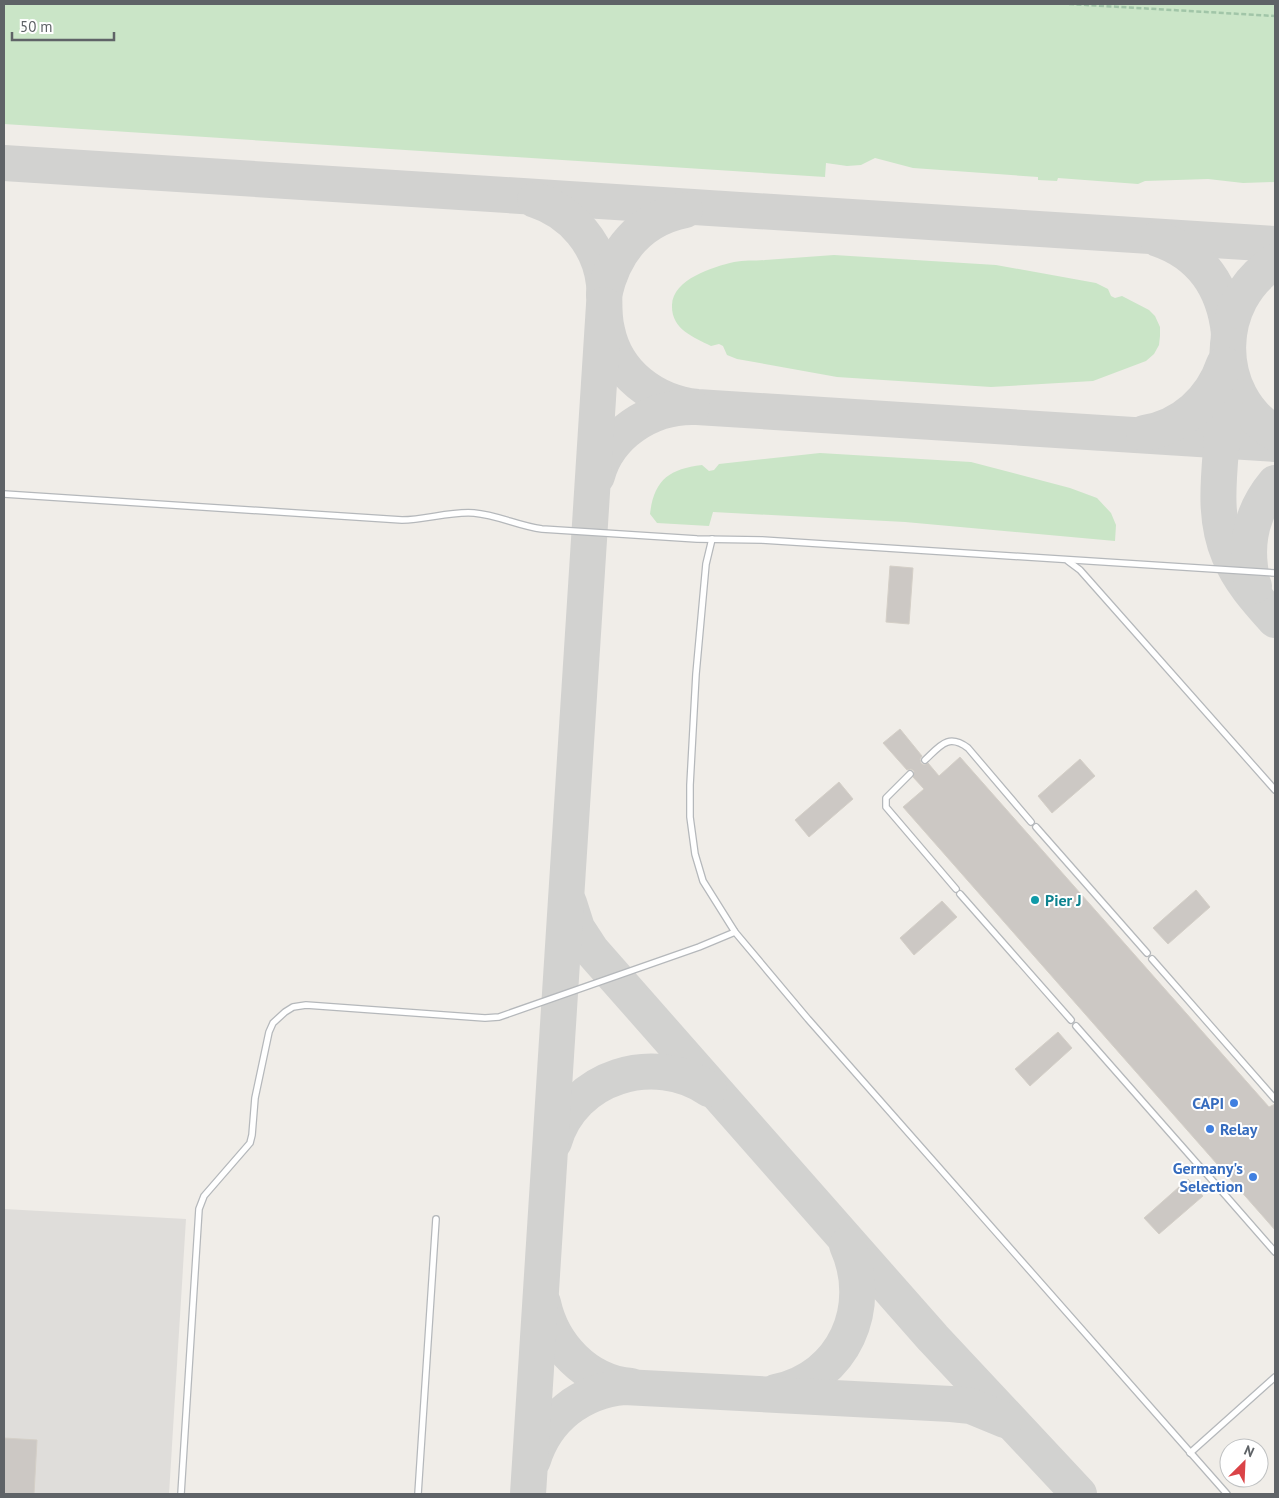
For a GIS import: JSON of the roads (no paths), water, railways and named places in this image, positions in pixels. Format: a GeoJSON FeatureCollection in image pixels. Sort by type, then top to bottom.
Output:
{"type":"FeatureCollection","features":[{"type":"Feature","properties":{"kind":"lane"},"geometry":{"type":"LineString","coordinates":[[4,494],[402,520],[472,513],[497,517],[526,527],[1275,573]]}},
{"type":"Feature","properties":{"kind":"lane"},"geometry":{"type":"LineString","coordinates":[[712,539],[706,564],[690,762],[690,817],[695,854],[703,880],[735,932],[808,1019],[1227,1494]]}},
{"type":"Feature","properties":{"kind":"lane"},"geometry":{"type":"LineString","coordinates":[[1058,559],[1068,561],[1080,570],[1275,790]]}},
{"type":"Feature","properties":{"kind":"lane"},"geometry":{"type":"LineString","coordinates":[[925,760],[944,743],[960,742],[968,748],[1147,953]]}},
{"type":"Feature","properties":{"kind":"lane"},"geometry":{"type":"LineString","coordinates":[[910,774],[886,798],[886,807],[1071,1020]]}},
{"type":"Feature","properties":{"kind":"lane"},"geometry":{"type":"LineString","coordinates":[[182,1494],[199,1209],[204,1196],[250,1143],[256,1090],[269,1032],[278,1017],[293,1007],[306,1006],[485,1018],[499,1017],[699,947],[735,932]]}},
{"type":"Feature","properties":{"kind":"lane"},"geometry":{"type":"LineString","coordinates":[[1152,958],[1275,1099]]}},
{"type":"Feature","properties":{"kind":"lane"},"geometry":{"type":"LineString","coordinates":[[1076,1026],[1275,1252]]}},
{"type":"Feature","properties":{"kind":"lane"},"geometry":{"type":"LineString","coordinates":[[418,1494],[436,1219]]}},
{"type":"Feature","properties":{"kind":"lane"},"geometry":{"type":"LineString","coordinates":[[1190,1453],[1275,1377]]}},
{"type":"Feature","properties":{"kind":"place","name":"Pier J"},"geometry":{"type":"Point","coordinates":[1035,900]}},
{"type":"Feature","properties":{"kind":"place","name":"CAPI"},"geometry":{"type":"Point","coordinates":[1234,1103]}},
{"type":"Feature","properties":{"kind":"place","name":"Relay"},"geometry":{"type":"Point","coordinates":[1210,1129]}},
{"type":"Feature","properties":{"kind":"place","name":"Germany's Selection"},"geometry":{"type":"Point","coordinates":[1253,1177]}}]}
